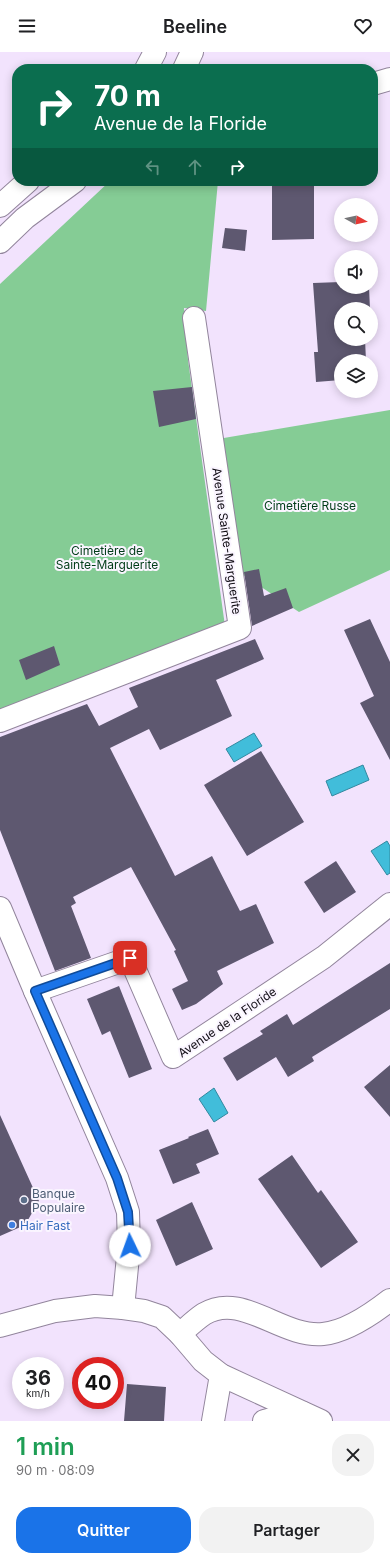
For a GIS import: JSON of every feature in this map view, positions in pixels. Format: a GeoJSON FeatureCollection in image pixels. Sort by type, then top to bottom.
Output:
{"type":"FeatureCollection","features":[{"type":"Feature","properties":{"kind":"street"},"geometry":{"type":"LineString","coordinates":[[149,64],[155,52]]}},
{"type":"Feature","properties":{"kind":"street"},"geometry":{"type":"LineString","coordinates":[[186,64],[192,52]]}},
{"type":"Feature","properties":{"kind":"street"},"geometry":{"type":"LineString","coordinates":[[378,83],[390,80]]}},
{"type":"Feature","properties":{"kind":"street"},"geometry":{"type":"LineString","coordinates":[[0,206],[22,186]]}},
{"type":"Feature","properties":{"kind":"street"},"geometry":{"type":"LineString","coordinates":[[0,242],[25,218],[67,186]]}},
{"type":"Feature","properties":{"kind":"street","name":"Avenue Sainte-Marguerite"},"geometry":{"type":"LineString","coordinates":[[0,721],[240,628],[194,318]]}},
{"type":"Feature","properties":{"kind":"street","name":"Avenue de la Floride"},"geometry":{"type":"LineString","coordinates":[[35,991],[130,958],[173,1058],[324,957],[390,904]]}},
{"type":"Feature","properties":{"kind":"street"},"geometry":{"type":"LineString","coordinates":[[0,908],[117,1178],[128,1212],[130,1246],[124,1308]]}},
{"type":"Feature","properties":{"kind":"street"},"geometry":{"type":"LineString","coordinates":[[180,1334],[205,1314],[222,1308],[236,1308],[248,1311],[282,1327],[301,1332],[322,1334],[339,1331],[376,1311],[390,1300]]}},
{"type":"Feature","properties":{"kind":"street"},"geometry":{"type":"LineString","coordinates":[[0,1326],[68,1309],[95,1306],[144,1311],[162,1317],[180,1334],[203,1361],[221,1375],[312,1417]]}},
{"type":"Feature","properties":{"kind":"street"},"geometry":{"type":"LineString","coordinates":[[213,1421],[221,1375]]}},
{"type":"Feature","properties":{"kind":"street"},"geometry":{"type":"LineString","coordinates":[[264,1421],[282,1416],[312,1417]]}},
{"type":"Feature","properties":{"kind":"green space","name":"Cimetière de Sainte-Marguerite"},"geometry":{"type":"Polygon","coordinates":[[[105,186],[218,186],[206,311],[184,308],[188,360],[225,626],[0,716],[0,284],[105,186]]]}},
{"type":"Feature","properties":{"kind":"green space","name":"Cimetière Russe"},"geometry":{"type":"Polygon","coordinates":[[[390,410],[390,570],[299,612],[240,573],[218,439],[390,410]]]}},
{"type":"Feature","properties":{"kind":"water"},"geometry":{"type":"Polygon","coordinates":[[[254,733],[262,746],[234,762],[226,749],[254,733]]]}},
{"type":"Feature","properties":{"kind":"water"},"geometry":{"type":"Polygon","coordinates":[[[363,765],[369,780],[332,796],[326,781],[363,765]]]}},
{"type":"Feature","properties":{"kind":"water"},"geometry":{"type":"Polygon","coordinates":[[[387,841],[390,846],[390,873],[387,875],[371,851],[387,841]]]}},
{"type":"Feature","properties":{"kind":"water"},"geometry":{"type":"Polygon","coordinates":[[[214,1088],[228,1113],[214,1122],[199,1099],[214,1088]]]}},
{"type":"Feature","properties":{"kind":"building"},"geometry":{"type":"Polygon","coordinates":[[[272,186],[314,186],[314,239],[272,240],[272,186]]]}},
{"type":"Feature","properties":{"kind":"building"},"geometry":{"type":"Polygon","coordinates":[[[225,228],[247,230],[245,251],[222,248],[225,228]]]}},
{"type":"Feature","properties":{"kind":"building"},"geometry":{"type":"Polygon","coordinates":[[[334,282],[334,294],[369,294],[370,302],[334,302],[334,346],[365,346],[366,354],[334,354],[334,381],[316,382],[314,352],[318,352],[313,283],[334,282]]]}},
{"type":"Feature","properties":{"kind":"building"},"geometry":{"type":"Polygon","coordinates":[[[192,387],[196,419],[159,427],[153,391],[192,387]]]}},
{"type":"Feature","properties":{"kind":"building"},"geometry":{"type":"Polygon","coordinates":[[[259,569],[264,596],[286,588],[293,608],[252,626],[244,572],[259,569]]]}},
{"type":"Feature","properties":{"kind":"building"},"geometry":{"type":"Polygon","coordinates":[[[370,619],[390,662],[390,760],[360,703],[374,696],[344,630],[370,619]]]}},
{"type":"Feature","properties":{"kind":"building"},"geometry":{"type":"Polygon","coordinates":[[[255,639],[264,659],[216,680],[232,716],[160,750],[149,729],[110,748],[175,876],[212,856],[240,911],[256,904],[274,943],[217,971],[223,984],[196,1004],[182,1010],[172,989],[188,981],[174,951],[176,950],[131,867],[73,897],[76,903],[71,906],[91,958],[55,971],[0,830],[0,737],[87,704],[99,726],[138,707],[129,688],[255,639]]]}},
{"type":"Feature","properties":{"kind":"building"},"geometry":{"type":"Polygon","coordinates":[[[54,646],[60,665],[26,680],[19,660],[54,646]]]}},
{"type":"Feature","properties":{"kind":"building"},"geometry":{"type":"Polygon","coordinates":[[[261,751],[304,822],[247,856],[204,785],[261,751]]]}},
{"type":"Feature","properties":{"kind":"building"},"geometry":{"type":"Polygon","coordinates":[[[336,861],[356,892],[324,913],[304,882],[336,861]]]}},
{"type":"Feature","properties":{"kind":"building"},"geometry":{"type":"Polygon","coordinates":[[[390,963],[390,1009],[312,1057],[314,1061],[288,1077],[276,1057],[237,1081],[223,1058],[263,1034],[260,1031],[287,1014],[293,1025],[390,963]]]}},
{"type":"Feature","properties":{"kind":"building"},"geometry":{"type":"Polygon","coordinates":[[[119,986],[152,1069],[129,1078],[110,1031],[102,1035],[87,999],[119,986]]]}},
{"type":"Feature","properties":{"kind":"building"},"geometry":{"type":"Polygon","coordinates":[[[390,1065],[390,1117],[364,1087],[390,1065]]]}},
{"type":"Feature","properties":{"kind":"building"},"geometry":{"type":"Polygon","coordinates":[[[0,1115],[39,1201],[25,1225],[0,1236],[0,1115]]]}},
{"type":"Feature","properties":{"kind":"building"},"geometry":{"type":"Polygon","coordinates":[[[208,1129],[219,1154],[196,1164],[200,1173],[173,1184],[159,1150],[208,1129]]]}},
{"type":"Feature","properties":{"kind":"building"},"geometry":{"type":"Polygon","coordinates":[[[292,1155],[318,1193],[321,1190],[358,1242],[321,1268],[258,1179],[292,1155]]]}},
{"type":"Feature","properties":{"kind":"building"},"geometry":{"type":"Polygon","coordinates":[[[192,1202],[213,1249],[176,1266],[156,1220],[192,1202]]]}},
{"type":"Feature","properties":{"kind":"building"},"geometry":{"type":"Polygon","coordinates":[[[127,1384],[166,1387],[164,1421],[124,1421],[127,1384]]]}},
{"type":"Feature","properties":{"kind":"place","name":"Banque Populaire"},"geometry":{"type":"Point","coordinates":[24,1200]}},
{"type":"Feature","properties":{"kind":"place","name":"Hair Fast"},"geometry":{"type":"Point","coordinates":[12,1225]}},
{"type":"Feature","properties":{"kind":"route"},"geometry":{"type":"LineString","coordinates":[[130,958],[35,991],[117,1178],[128,1212],[130,1246]]}}]}
